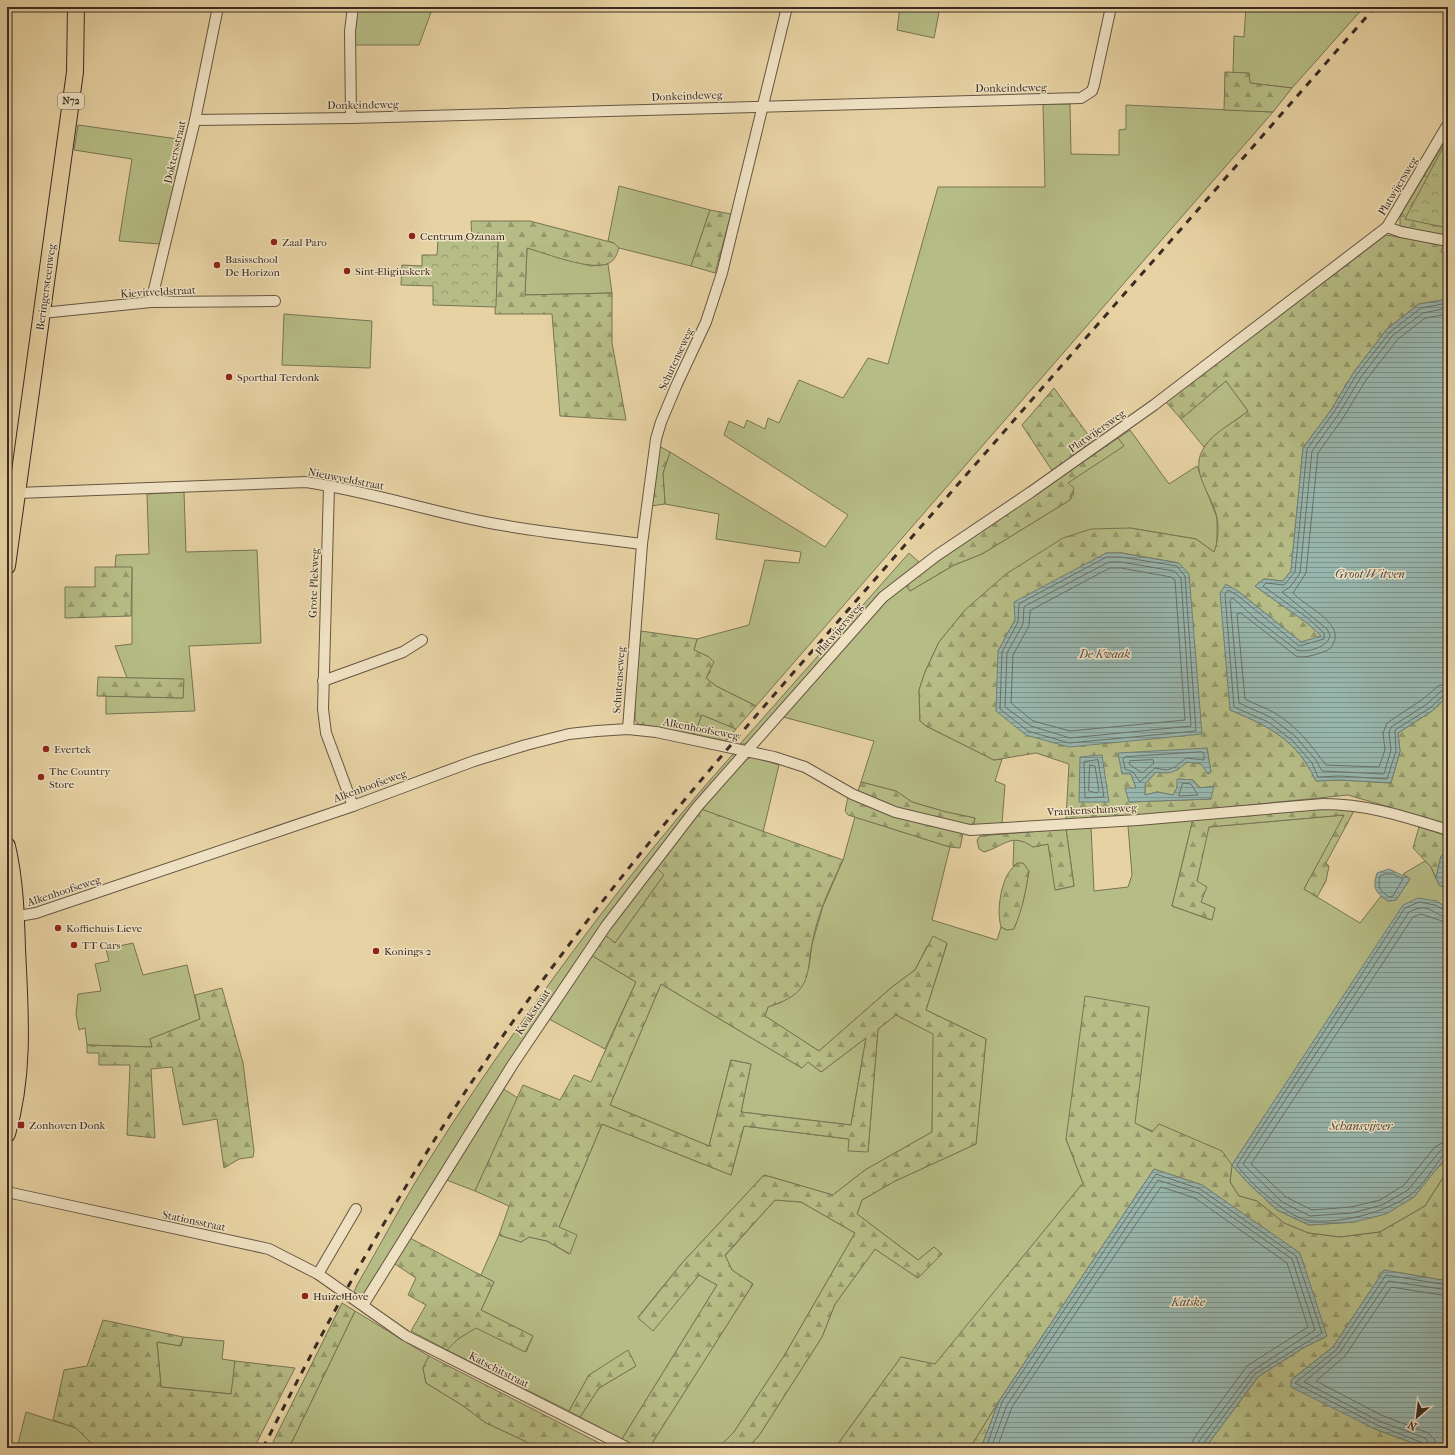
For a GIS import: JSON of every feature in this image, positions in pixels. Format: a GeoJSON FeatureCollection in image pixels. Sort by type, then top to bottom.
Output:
{"type":"FeatureCollection","features":[{"type":"Feature","properties":{"kind":"main road","name":"Beringersteenweg"},"geometry":{"type":"LineString","coordinates":[[7,566],[14,488],[42,313],[75,72],[76,7]]}},
{"type":"Feature","properties":{"kind":"main road"},"geometry":{"type":"LineString","coordinates":[[7,846],[11,862],[10,918],[12,1035],[7,1090]]}},
{"type":"Feature","properties":{"kind":"main road"},"geometry":{"type":"LineString","coordinates":[[7,1134],[15,1105],[21,1062],[11,940]]}},
{"type":"Feature","properties":{"kind":"street","name":"Doktersstraat"},"geometry":{"type":"LineString","coordinates":[[151,302],[194,120],[218,7]]}},
{"type":"Feature","properties":{"kind":"street"},"geometry":{"type":"LineString","coordinates":[[351,118],[350,38],[353,7]]}},
{"type":"Feature","properties":{"kind":"street","name":"Schutenseweg"},"geometry":{"type":"LineString","coordinates":[[628,729],[642,544],[655,446],[661,422],[706,322],[722,273],[787,7]]}},
{"type":"Feature","properties":{"kind":"street","name":"Donkeindeweg"},"geometry":{"type":"LineString","coordinates":[[194,120],[351,118],[1080,98],[1092,91],[1111,7]]}},
{"type":"Feature","properties":{"kind":"street","name":"Platwijersweg"},"geometry":{"type":"LineString","coordinates":[[748,751],[883,597],[892,589],[936,556],[1031,492],[1154,405],[1387,227],[1448,124]]}},
{"type":"Feature","properties":{"kind":"street"},"geometry":{"type":"LineString","coordinates":[[1387,227],[1401,232],[1448,241]]}},
{"type":"Feature","properties":{"kind":"street","name":"Kievitveldstraat"},"geometry":{"type":"LineString","coordinates":[[42,313],[151,302],[275,301]]}},
{"type":"Feature","properties":{"kind":"street","name":"Nieuwveldstraat"},"geometry":{"type":"LineString","coordinates":[[14,488],[306,482],[484,522],[528,530],[642,544]]}},
{"type":"Feature","properties":{"kind":"street","name":"Grote Plekweg"},"geometry":{"type":"LineString","coordinates":[[329,486],[323,709],[326,733],[353,806]]}},
{"type":"Feature","properties":{"kind":"street"},"geometry":{"type":"LineString","coordinates":[[323,681],[403,652],[422,640]]}},
{"type":"Feature","properties":{"kind":"street","name":"Alkenhoofseweg"},"geometry":{"type":"LineString","coordinates":[[10,918],[36,913],[353,806],[474,761],[569,734],[628,729],[656,732],[748,751]]}},
{"type":"Feature","properties":{"kind":"street","name":"Vrankenschansweg"},"geometry":{"type":"LineString","coordinates":[[748,751],[805,767],[852,794],[895,812],[970,830],[1138,820],[1350,804],[1395,813],[1448,830]]}},
{"type":"Feature","properties":{"kind":"street","name":"Kwakstraat"},"geometry":{"type":"LineString","coordinates":[[363,1305],[513,1064],[606,926],[698,806],[748,751]]}},
{"type":"Feature","properties":{"kind":"street","name":"Stationsstraat"},"geometry":{"type":"LineString","coordinates":[[7,1192],[269,1249],[283,1254],[318,1274],[363,1305]]}},
{"type":"Feature","properties":{"kind":"street"},"geometry":{"type":"LineString","coordinates":[[318,1274],[356,1209]]}},
{"type":"Feature","properties":{"kind":"street","name":"Katschitstraat"},"geometry":{"type":"LineString","coordinates":[[363,1305],[406,1336],[628,1448]]}},
{"type":"Feature","properties":{"kind":"green space"},"geometry":{"type":"Polygon","coordinates":[[[357,7],[433,7],[419,45],[354,45],[357,7]]]}},
{"type":"Feature","properties":{"kind":"green space"},"geometry":{"type":"Polygon","coordinates":[[[900,7],[940,7],[934,38],[897,30],[900,7]]]}},
{"type":"Feature","properties":{"kind":"green space"},"geometry":{"type":"Polygon","coordinates":[[[1246,7],[1364,7],[1292,88],[1250,83],[1233,73],[1234,36],[1244,37],[1246,7]]]}},
{"type":"Feature","properties":{"kind":"green space"},"geometry":{"type":"Polygon","coordinates":[[[1225,72],[1249,73],[1250,83],[1292,88],[1273,112],[1224,110],[1225,72]]]}},
{"type":"Feature","properties":{"kind":"green space"},"geometry":{"type":"Polygon","coordinates":[[[1043,104],[1070,104],[1071,154],[1119,155],[1119,130],[1126,129],[1126,105],[1273,112],[756,706],[716,686],[706,678],[710,672],[709,657],[694,650],[697,639],[749,625],[765,560],[799,563],[801,552],[716,539],[719,514],[665,504],[663,473],[670,452],[825,547],[848,515],[724,435],[729,421],[744,428],[747,420],[765,429],[768,418],[779,423],[799,380],[843,398],[868,358],[888,364],[938,187],[1045,187],[1043,104]]]}},
{"type":"Feature","properties":{"kind":"green space"},"geometry":{"type":"Polygon","coordinates":[[[78,125],[185,140],[160,244],[119,241],[132,159],[74,150],[78,125]]]}},
{"type":"Feature","properties":{"kind":"green space"},"geometry":{"type":"Polygon","coordinates":[[[1448,136],[1448,237],[1400,226],[1400,216],[1448,136]]]}},
{"type":"Feature","properties":{"kind":"green space"},"geometry":{"type":"Polygon","coordinates":[[[1448,138],[1448,228],[1405,219],[1448,138]]]}},
{"type":"Feature","properties":{"kind":"green space"},"geometry":{"type":"Polygon","coordinates":[[[619,186],[710,210],[691,266],[619,248],[614,243],[608,241],[619,186]]]}},
{"type":"Feature","properties":{"kind":"green space"},"geometry":{"type":"Polygon","coordinates":[[[710,210],[731,214],[715,273],[691,266],[710,210]]]}},
{"type":"Feature","properties":{"kind":"green space"},"geometry":{"type":"Polygon","coordinates":[[[471,221],[530,221],[614,243],[619,248],[616,257],[611,262],[601,265],[592,265],[568,261],[527,248],[525,295],[612,293],[612,343],[626,420],[560,416],[552,314],[495,314],[498,241],[472,240],[471,221]]]}},
{"type":"Feature","properties":{"kind":"green space"},"geometry":{"type":"Polygon","coordinates":[[[1386,235],[1443,244],[1441,252],[1448,254],[1448,299],[1419,304],[1387,329],[1354,372],[1331,410],[1303,448],[1291,571],[1283,581],[1264,579],[1255,586],[1307,623],[1322,636],[1301,642],[1239,592],[1230,710],[1257,722],[1280,736],[1291,745],[1300,755],[1316,781],[1340,780],[1391,783],[1400,751],[1398,733],[1432,711],[1448,696],[1447,824],[1348,795],[1132,817],[1066,819],[1069,764],[1036,753],[994,760],[926,726],[920,721],[919,690],[925,672],[939,642],[965,610],[1006,574],[1063,538],[1091,529],[1130,528],[1196,539],[1214,552],[1217,539],[1218,522],[1215,509],[1200,474],[1200,455],[1205,446],[1219,431],[1248,411],[1226,381],[1181,419],[1166,402],[1386,235]],[[1106,553],[1015,620],[998,651],[1179,563],[1122,553],[1106,553]],[[1207,748],[1131,774],[1136,788],[1129,802],[1211,799],[1193,780],[1178,779],[1177,788],[1173,795],[1157,792],[1145,795],[1145,784],[1156,772],[1177,770],[1187,762],[1201,763],[1208,774],[1211,772],[1207,748]]]}},
{"type":"Feature","properties":{"kind":"green space"},"geometry":{"type":"Polygon","coordinates":[[[438,239],[498,241],[496,307],[433,305],[433,286],[401,285],[402,265],[422,266],[422,255],[437,255],[438,239]]]}},
{"type":"Feature","properties":{"kind":"green space"},"geometry":{"type":"Polygon","coordinates":[[[527,248],[591,266],[608,264],[612,293],[525,295],[527,248]]]}},
{"type":"Feature","properties":{"kind":"green space"},"geometry":{"type":"Polygon","coordinates":[[[284,314],[372,321],[370,368],[282,365],[284,314]]]}},
{"type":"Feature","properties":{"kind":"green space"},"geometry":{"type":"Polygon","coordinates":[[[1226,381],[1248,411],[1214,436],[1204,447],[1181,419],[1226,381]]]}},
{"type":"Feature","properties":{"kind":"green space"},"geometry":{"type":"Polygon","coordinates":[[[1054,388],[1094,443],[1053,472],[1022,425],[1054,388]]]}},
{"type":"Feature","properties":{"kind":"green space"},"geometry":{"type":"Polygon","coordinates":[[[1130,430],[1169,484],[1197,466],[1217,518],[1217,544],[1214,552],[1196,539],[1130,528],[965,610],[939,642],[925,672],[919,690],[920,721],[926,726],[994,760],[1002,759],[995,781],[1005,785],[1002,823],[973,826],[975,818],[946,812],[912,802],[896,791],[861,782],[874,741],[783,717],[889,598],[905,584],[910,591],[954,565],[982,554],[1070,500],[1074,493],[1067,483],[1123,446],[1118,438],[1130,430]]]}},
{"type":"Feature","properties":{"kind":"green space"},"geometry":{"type":"Polygon","coordinates":[[[1118,438],[1124,446],[1068,483],[1074,488],[1070,500],[982,554],[954,565],[910,591],[905,584],[1118,438]]]}},
{"type":"Feature","properties":{"kind":"green space"},"geometry":{"type":"Polygon","coordinates":[[[659,446],[670,452],[663,473],[665,504],[651,506],[659,446]]]}},
{"type":"Feature","properties":{"kind":"green space"},"geometry":{"type":"Polygon","coordinates":[[[184,492],[186,552],[257,550],[261,643],[189,646],[195,711],[106,714],[106,696],[183,698],[183,679],[127,678],[115,646],[132,644],[132,568],[115,567],[116,555],[149,554],[147,494],[184,492]]]}},
{"type":"Feature","properties":{"kind":"green space"},"geometry":{"type":"Polygon","coordinates":[[[909,553],[920,563],[749,744],[740,744],[909,553]]]}},
{"type":"Feature","properties":{"kind":"green space"},"geometry":{"type":"Polygon","coordinates":[[[95,567],[132,567],[131,616],[65,618],[65,587],[95,587],[95,567]]]}},
{"type":"Feature","properties":{"kind":"green space"},"geometry":{"type":"Polygon","coordinates":[[[641,631],[697,639],[694,650],[709,657],[714,662],[706,678],[716,686],[756,706],[736,729],[702,715],[694,734],[638,724],[635,720],[635,692],[641,631]]]}},
{"type":"Feature","properties":{"kind":"green space"},"geometry":{"type":"Polygon","coordinates":[[[98,677],[184,679],[183,698],[97,696],[98,677]]]}},
{"type":"Feature","properties":{"kind":"green space"},"geometry":{"type":"Polygon","coordinates":[[[702,715],[736,729],[726,741],[694,734],[702,715]]]}},
{"type":"Feature","properties":{"kind":"green space"},"geometry":{"type":"Polygon","coordinates":[[[733,754],[737,756],[604,923],[567,974],[457,1144],[364,1294],[360,1297],[354,1292],[357,1285],[419,1175],[487,1071],[599,917],[678,818],[733,754]]]}},
{"type":"Feature","properties":{"kind":"green space"},"geometry":{"type":"Polygon","coordinates":[[[752,757],[779,765],[763,832],[701,809],[747,759],[752,757]]]}},
{"type":"Feature","properties":{"kind":"green space"},"geometry":{"type":"Polygon","coordinates":[[[861,782],[896,791],[912,802],[946,812],[975,818],[973,826],[898,808],[858,791],[861,782]]]}},
{"type":"Feature","properties":{"kind":"green space"},"geometry":{"type":"Polygon","coordinates":[[[848,797],[963,833],[960,848],[950,847],[848,815],[845,811],[848,797]]]}},
{"type":"Feature","properties":{"kind":"green space"},"geometry":{"type":"Polygon","coordinates":[[[1344,807],[1355,809],[1326,863],[1329,866],[1326,881],[1317,897],[1304,889],[1344,815],[1209,827],[1197,881],[1207,887],[1201,902],[1215,908],[1212,920],[1172,906],[1193,819],[1344,807]]]}},
{"type":"Feature","properties":{"kind":"green space"},"geometry":{"type":"Polygon","coordinates":[[[701,809],[843,860],[817,922],[804,983],[797,992],[784,1001],[768,1007],[765,1016],[819,1051],[892,987],[915,970],[933,936],[947,943],[926,1010],[986,1039],[976,1144],[895,1181],[862,1200],[857,1214],[918,1260],[934,1247],[942,1254],[918,1278],[875,1249],[835,1304],[822,1337],[760,1434],[748,1448],[718,1448],[734,1432],[784,1356],[855,1233],[801,1202],[775,1200],[725,1255],[732,1270],[753,1284],[649,1448],[639,1448],[622,1439],[717,1285],[699,1275],[653,1331],[638,1318],[682,1263],[764,1175],[833,1195],[865,1170],[932,1132],[933,1034],[896,1015],[878,1029],[868,1152],[848,1151],[849,1139],[744,1126],[731,1175],[602,1124],[559,1227],[577,1235],[570,1254],[547,1241],[529,1237],[521,1242],[499,1235],[509,1206],[475,1191],[523,1085],[560,1100],[574,1075],[591,1082],[636,982],[591,955],[605,935],[615,943],[664,875],[655,866],[701,809]],[[661,984],[610,1105],[709,1146],[731,1060],[751,1064],[741,1112],[851,1125],[866,1038],[821,1072],[808,1062],[802,1068],[661,984]]]}},
{"type":"Feature","properties":{"kind":"green space"},"geometry":{"type":"Polygon","coordinates":[[[1345,815],[1304,889],[1360,923],[1381,896],[1388,901],[1396,900],[1410,879],[1403,874],[1425,861],[1431,867],[1439,885],[1448,889],[1448,908],[1436,901],[1265,1115],[1232,1165],[1134,1123],[1149,1007],[1066,1139],[1083,1183],[935,1365],[901,1357],[835,1448],[748,1448],[760,1434],[822,1337],[835,1304],[875,1249],[918,1278],[934,1247],[918,1260],[857,1214],[862,1200],[895,1181],[976,1144],[986,1039],[926,1010],[947,944],[927,946],[915,970],[892,987],[819,1051],[765,1016],[768,1007],[782,1002],[809,967],[812,944],[823,906],[843,860],[855,817],[950,847],[932,920],[997,940],[1001,927],[1007,930],[1023,902],[1029,871],[1018,863],[1013,866],[1014,839],[1023,840],[1033,847],[1048,844],[1056,890],[1074,886],[1066,829],[1091,827],[1094,891],[1128,887],[1132,875],[1128,826],[1193,819],[1172,906],[1211,920],[1215,908],[1200,902],[1197,881],[1208,827],[1345,815]]]}},
{"type":"Feature","properties":{"kind":"green space"},"geometry":{"type":"Polygon","coordinates":[[[1419,827],[1448,836],[1448,852],[1441,856],[1436,878],[1431,867],[1413,848],[1419,827]]]}},
{"type":"Feature","properties":{"kind":"green space"},"geometry":{"type":"Polygon","coordinates":[[[1066,829],[1074,886],[1055,890],[1048,844],[1033,847],[1013,840],[984,852],[979,849],[977,840],[980,836],[1066,829]]]}},
{"type":"Feature","properties":{"kind":"green space"},"geometry":{"type":"Polygon","coordinates":[[[1018,863],[1023,863],[1029,871],[1028,878],[1017,922],[1014,929],[1007,930],[1001,927],[999,911],[1001,892],[1007,875],[1018,863]]]}},
{"type":"Feature","properties":{"kind":"green space"},"geometry":{"type":"Polygon","coordinates":[[[655,866],[664,875],[615,943],[605,935],[655,866]]]}},
{"type":"Feature","properties":{"kind":"green space"},"geometry":{"type":"Polygon","coordinates":[[[133,943],[143,975],[187,965],[200,1019],[150,1039],[152,1047],[87,1045],[85,1028],[79,1030],[76,1014],[78,994],[101,991],[95,964],[109,961],[106,949],[133,943]]]}},
{"type":"Feature","properties":{"kind":"green space"},"geometry":{"type":"Polygon","coordinates":[[[591,955],[636,982],[605,1049],[547,1018],[591,955]]]}},
{"type":"Feature","properties":{"kind":"green space"},"geometry":{"type":"Polygon","coordinates":[[[661,984],[802,1068],[808,1062],[821,1072],[866,1038],[851,1125],[741,1112],[751,1064],[731,1060],[709,1146],[610,1105],[661,984]]]}},
{"type":"Feature","properties":{"kind":"green space"},"geometry":{"type":"Polygon","coordinates":[[[222,988],[243,1063],[254,1151],[253,1157],[239,1159],[224,1168],[217,1119],[183,1125],[172,1067],[151,1069],[155,1138],[127,1135],[130,1065],[99,1065],[99,1053],[87,1053],[87,1045],[152,1047],[150,1039],[200,1019],[195,995],[222,988]]]}},
{"type":"Feature","properties":{"kind":"green space"},"geometry":{"type":"Polygon","coordinates":[[[1085,996],[1149,1007],[1135,1123],[1152,1132],[1159,1124],[1222,1151],[1232,1165],[1230,1182],[1239,1196],[1257,1201],[1284,1223],[1308,1233],[1340,1237],[1380,1232],[1425,1206],[1448,1170],[1448,1245],[1444,1247],[1445,1261],[1448,1262],[1448,1281],[1384,1271],[1333,1347],[1291,1380],[1375,1429],[1426,1448],[1205,1448],[1258,1377],[1303,1348],[1327,1336],[1241,1213],[1202,1185],[1154,1169],[999,1401],[970,1448],[835,1448],[901,1357],[935,1364],[1083,1183],[1066,1139],[1085,996]]]}},
{"type":"Feature","properties":{"kind":"green space"},"geometry":{"type":"Polygon","coordinates":[[[896,1015],[934,1034],[932,1132],[865,1170],[833,1195],[764,1175],[682,1263],[638,1317],[653,1330],[699,1275],[717,1285],[622,1439],[580,1417],[599,1388],[636,1366],[600,1368],[589,1375],[569,1411],[447,1350],[458,1339],[476,1327],[526,1352],[533,1336],[481,1310],[494,1282],[481,1275],[499,1235],[521,1242],[529,1237],[547,1241],[569,1254],[559,1227],[602,1124],[731,1175],[744,1126],[849,1139],[868,1152],[878,1029],[896,1015]]]}},
{"type":"Feature","properties":{"kind":"green space"},"geometry":{"type":"Polygon","coordinates":[[[502,1088],[518,1098],[475,1191],[444,1179],[502,1088]]]}},
{"type":"Feature","properties":{"kind":"green space"},"geometry":{"type":"Polygon","coordinates":[[[1448,1155],[1448,1170],[1425,1206],[1380,1232],[1340,1237],[1308,1233],[1284,1223],[1257,1201],[1239,1196],[1230,1182],[1232,1165],[1248,1183],[1277,1210],[1309,1225],[1354,1222],[1441,1165],[1448,1155]]]}},
{"type":"Feature","properties":{"kind":"green space"},"geometry":{"type":"Polygon","coordinates":[[[775,1200],[801,1202],[855,1233],[784,1356],[734,1432],[718,1448],[649,1448],[753,1284],[732,1270],[725,1256],[775,1200]]]}},
{"type":"Feature","properties":{"kind":"green space"},"geometry":{"type":"Polygon","coordinates":[[[408,1237],[494,1282],[481,1310],[533,1336],[525,1352],[476,1328],[458,1339],[447,1350],[411,1331],[426,1305],[408,1295],[416,1278],[392,1262],[408,1237]]]}},
{"type":"Feature","properties":{"kind":"green space"},"geometry":{"type":"Polygon","coordinates":[[[342,1303],[355,1311],[289,1448],[270,1448],[342,1303]]]}},
{"type":"Feature","properties":{"kind":"green space"},"geometry":{"type":"Polygon","coordinates":[[[355,1311],[429,1356],[423,1368],[426,1383],[462,1405],[486,1423],[525,1441],[533,1448],[289,1448],[355,1311]]]}},
{"type":"Feature","properties":{"kind":"green space"},"geometry":{"type":"Polygon","coordinates":[[[103,1320],[183,1337],[181,1346],[157,1342],[161,1387],[231,1394],[235,1361],[295,1368],[254,1448],[96,1448],[76,1428],[53,1420],[64,1370],[87,1366],[103,1320]]]}},
{"type":"Feature","properties":{"kind":"green space"},"geometry":{"type":"Polygon","coordinates":[[[183,1337],[224,1341],[222,1359],[235,1361],[232,1394],[161,1387],[157,1342],[181,1346],[183,1337]]]}},
{"type":"Feature","properties":{"kind":"green space"},"geometry":{"type":"Polygon","coordinates":[[[628,1350],[636,1366],[599,1388],[580,1417],[569,1411],[589,1375],[628,1350]]]}},
{"type":"Feature","properties":{"kind":"green space"},"geometry":{"type":"Polygon","coordinates":[[[429,1356],[609,1448],[583,1448],[574,1444],[572,1448],[533,1448],[525,1441],[486,1423],[462,1405],[426,1383],[423,1368],[429,1356]]]}},
{"type":"Feature","properties":{"kind":"green space"},"geometry":{"type":"Polygon","coordinates":[[[999,1401],[981,1448],[970,1448],[999,1401]]]}},
{"type":"Feature","properties":{"kind":"green space"},"geometry":{"type":"Polygon","coordinates":[[[26,1412],[76,1428],[96,1448],[17,1448],[26,1412]]]}},
{"type":"Feature","properties":{"kind":"water","name":"Groot Witven"},"geometry":{"type":"Polygon","coordinates":[[[1448,299],[1448,696],[1432,711],[1398,733],[1400,751],[1391,783],[1340,780],[1316,781],[1300,755],[1291,745],[1280,736],[1257,722],[1230,710],[1220,593],[1226,584],[1239,592],[1301,642],[1321,636],[1307,623],[1255,586],[1264,579],[1283,581],[1291,571],[1303,448],[1331,410],[1354,372],[1387,329],[1419,304],[1448,299]]]}},
{"type":"Feature","properties":{"kind":"water","name":"De Kwaak"},"geometry":{"type":"Polygon","coordinates":[[[1106,553],[1121,553],[1179,563],[1189,574],[1202,734],[1069,747],[1026,735],[996,711],[998,651],[1015,620],[1014,602],[1106,553]]]}},
{"type":"Feature","properties":{"kind":"water"},"geometry":{"type":"Polygon","coordinates":[[[1207,748],[1211,772],[1208,774],[1201,764],[1187,762],[1180,768],[1170,773],[1156,772],[1145,784],[1145,795],[1157,792],[1173,795],[1177,788],[1177,779],[1193,780],[1199,788],[1214,786],[1211,799],[1129,802],[1125,788],[1136,788],[1131,774],[1122,774],[1118,753],[1207,748]]]}},
{"type":"Feature","properties":{"kind":"water"},"geometry":{"type":"Polygon","coordinates":[[[1102,755],[1109,802],[1079,802],[1080,757],[1102,755]]]}},
{"type":"Feature","properties":{"kind":"water"},"geometry":{"type":"Polygon","coordinates":[[[1448,852],[1448,889],[1439,885],[1436,878],[1441,856],[1448,852]]]}},
{"type":"Feature","properties":{"kind":"water"},"geometry":{"type":"Polygon","coordinates":[[[1389,869],[1410,879],[1396,900],[1388,901],[1378,893],[1375,883],[1377,873],[1389,869]]]}},
{"type":"Feature","properties":{"kind":"water","name":"Schansvijver"},"geometry":{"type":"Polygon","coordinates":[[[1418,898],[1436,901],[1448,908],[1448,1155],[1414,1197],[1386,1214],[1354,1222],[1309,1225],[1277,1210],[1248,1183],[1232,1165],[1403,905],[1418,898]]]}},
{"type":"Feature","properties":{"kind":"water","name":"Katske"},"geometry":{"type":"Polygon","coordinates":[[[1154,1169],[1202,1185],[1300,1253],[1327,1336],[1303,1348],[1258,1377],[1205,1448],[981,1448],[999,1401],[1154,1169]]]}},
{"type":"Feature","properties":{"kind":"water"},"geometry":{"type":"Polygon","coordinates":[[[1384,1270],[1448,1281],[1448,1448],[1426,1448],[1375,1429],[1291,1387],[1291,1380],[1333,1347],[1384,1270]]]}},
{"type":"Feature","properties":{"kind":"railway"},"geometry":{"type":"LineString","coordinates":[[263,1448],[352,1280],[415,1171],[448,1118],[519,1013],[608,894],[702,778],[1375,7]]}},
{"type":"Feature","properties":{"kind":"place","name":"Centrum Ozanam"},"geometry":{"type":"Point","coordinates":[412,236]}},
{"type":"Feature","properties":{"kind":"place","name":"Zaal Paro"},"geometry":{"type":"Point","coordinates":[274,242]}},
{"type":"Feature","properties":{"kind":"place","name":"Basisschool De Horizon"},"geometry":{"type":"Point","coordinates":[217,265]}},
{"type":"Feature","properties":{"kind":"place","name":"Sint-Eligiuskerk"},"geometry":{"type":"Point","coordinates":[347,271]}},
{"type":"Feature","properties":{"kind":"place","name":"Sporthal Terdonk"},"geometry":{"type":"Point","coordinates":[229,377]}},
{"type":"Feature","properties":{"kind":"place","name":"Evertek"},"geometry":{"type":"Point","coordinates":[46,749]}},
{"type":"Feature","properties":{"kind":"place","name":"The Country Store"},"geometry":{"type":"Point","coordinates":[41,777]}},
{"type":"Feature","properties":{"kind":"place","name":"Koffiehuis Lieve"},"geometry":{"type":"Point","coordinates":[58,928]}},
{"type":"Feature","properties":{"kind":"place","name":"TT Cars"},"geometry":{"type":"Point","coordinates":[74,945]}},
{"type":"Feature","properties":{"kind":"place","name":"Konings 2"},"geometry":{"type":"Point","coordinates":[376,951]}},
{"type":"Feature","properties":{"kind":"place","name":"Zonhoven Donk"},"geometry":{"type":"Point","coordinates":[21,1125]}},
{"type":"Feature","properties":{"kind":"place","name":"Huize Hove"},"geometry":{"type":"Point","coordinates":[305,1296]}}]}
